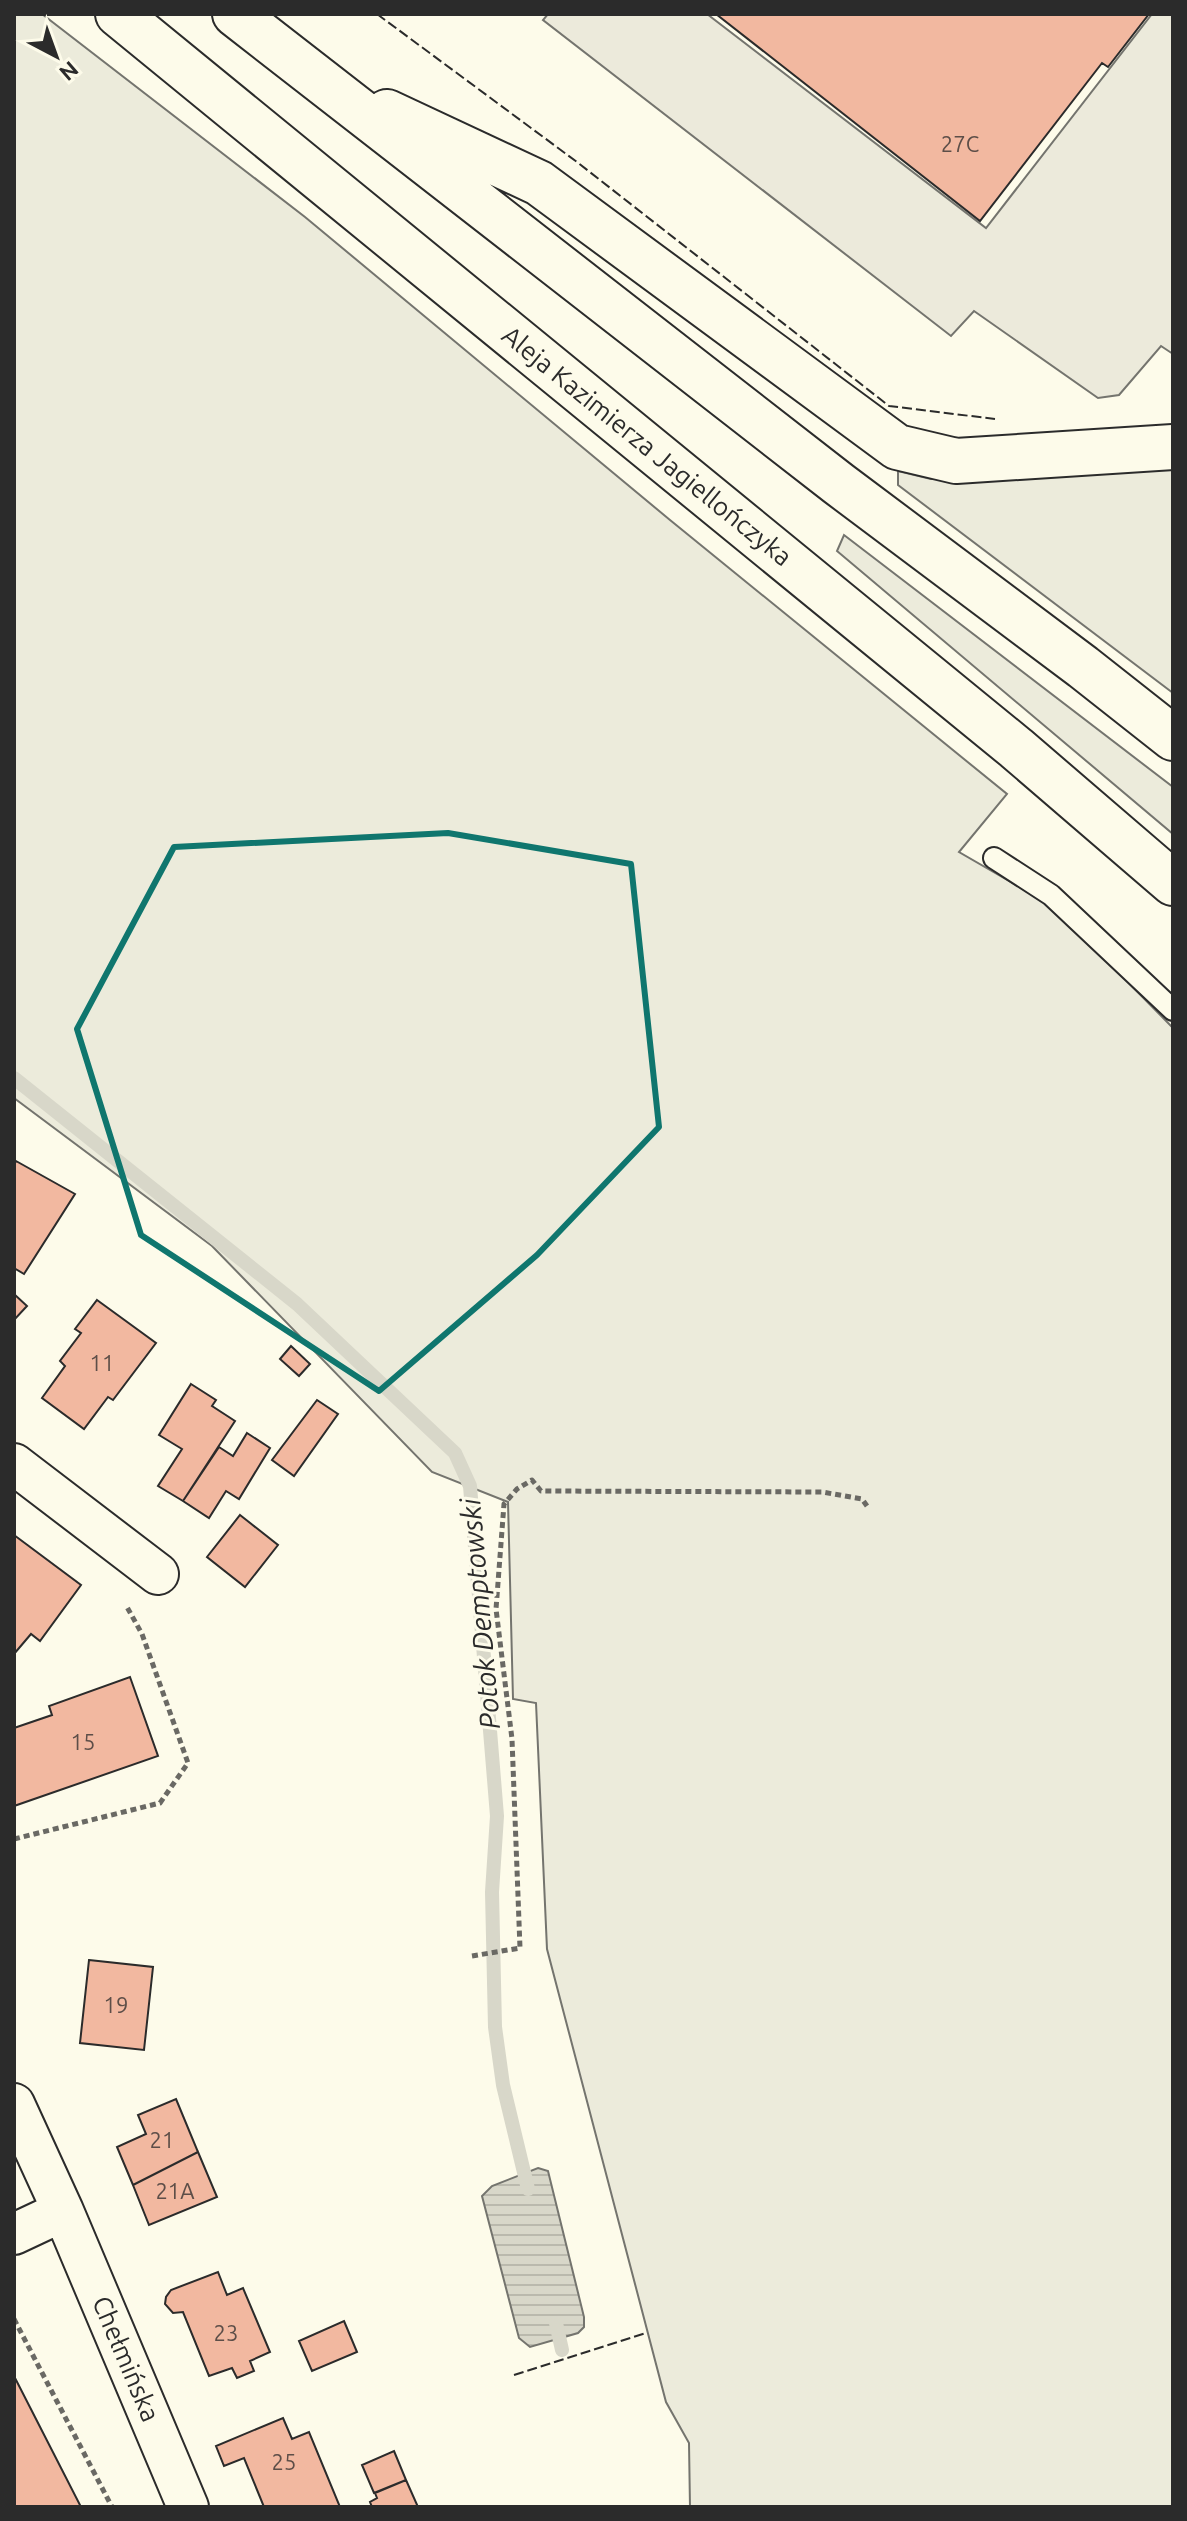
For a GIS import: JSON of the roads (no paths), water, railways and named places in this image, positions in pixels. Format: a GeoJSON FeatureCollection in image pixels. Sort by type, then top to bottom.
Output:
{"type":"FeatureCollection","features":[{"type":"Feature","properties":{"kind":"highway","name":"Aleja Kazimierza Jagiellończyka"},"geometry":{"type":"LineString","coordinates":[[118,14],[1016,748],[1173,883]]}},
{"type":"Feature","properties":{"kind":"highway"},"geometry":{"type":"LineString","coordinates":[[235,14],[1173,738]]}},
{"type":"Feature","properties":{"kind":"highway"},"geometry":{"type":"LineString","coordinates":[[313,77],[539,183],[897,447],[956,461],[1173,447]]}},
{"type":"Feature","properties":{"kind":"street"},"geometry":{"type":"LineString","coordinates":[[14,1464],[158,1574]]}},
{"type":"Feature","properties":{"kind":"street","name":"Chełmińska"},"geometry":{"type":"LineString","coordinates":[[14,2104],[63,2211],[188,2507]]}},
{"type":"Feature","properties":{"kind":"street"},"geometry":{"type":"LineString","coordinates":[[14,2234],[63,2211]]}},
{"type":"Feature","properties":{"kind":"lane"},"geometry":{"type":"LineString","coordinates":[[994,858],[1051,895],[1173,1010]]}},
{"type":"Feature","properties":{"kind":"waterway","name":"Potok Demptowski"},"geometry":{"type":"LineString","coordinates":[[14,1078],[297,1304],[455,1453],[470,1486],[497,1816],[492,1892],[495,2027],[503,2085],[528,2189]]}},
{"type":"Feature","properties":{"kind":"waterway","name":"Potok Demptowski"},"geometry":{"type":"LineString","coordinates":[[556,2323],[562,2350]]}}]}
